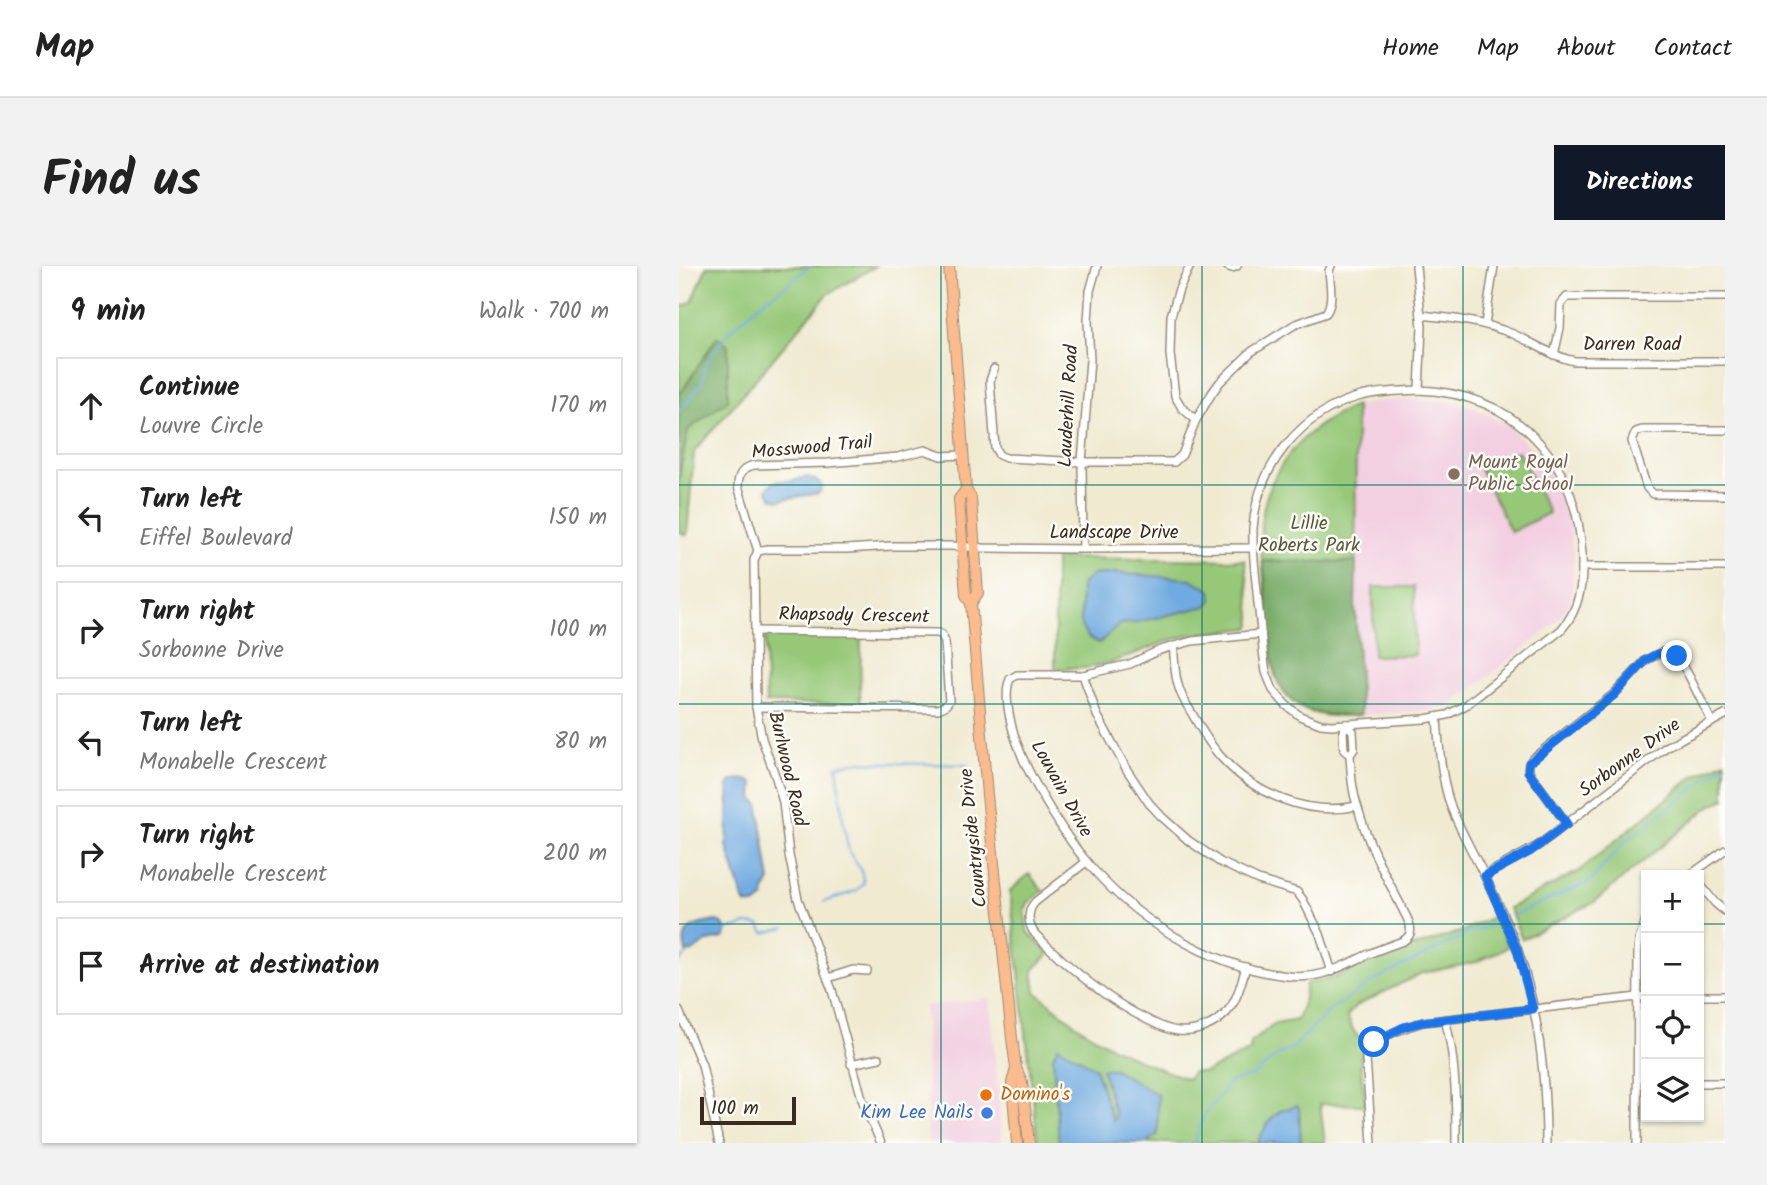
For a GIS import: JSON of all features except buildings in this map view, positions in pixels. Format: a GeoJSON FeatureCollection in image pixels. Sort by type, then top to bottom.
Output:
{"type":"FeatureCollection","features":[{"type":"Feature","properties":{"kind":"main road","name":"Countryside Drive"},"geometry":{"type":"LineString","coordinates":[[949,266],[966,490],[971,498],[978,593],[971,604]]}},
{"type":"Feature","properties":{"kind":"main road","name":"Countryside Drive"},"geometry":{"type":"LineString","coordinates":[[966,490],[960,499],[966,595],[971,604],[988,808],[1016,1068],[1022,1082],[1029,1143]]}},
{"type":"Feature","properties":{"kind":"main road","name":"Countryside Drive"},"geometry":{"type":"LineString","coordinates":[[1016,1068],[1012,1083],[1017,1143]]}},
{"type":"Feature","properties":{"kind":"street","name":"Lauderhill Road"},"geometry":{"type":"LineString","coordinates":[[1083,549],[1082,462],[1090,360],[1088,321],[1090,291],[1097,266]]}},
{"type":"Feature","properties":{"kind":"street"},"geometry":{"type":"LineString","coordinates":[[1189,266],[1171,316],[1170,354],[1175,396],[1182,408],[1196,420]]}},
{"type":"Feature","properties":{"kind":"street"},"geometry":{"type":"LineString","coordinates":[[1227,266],[1237,266]]}},
{"type":"Feature","properties":{"kind":"street"},"geometry":{"type":"LineString","coordinates":[[994,369],[989,381],[995,448],[1006,458],[1082,462],[1174,462],[1182,455],[1196,420],[1220,382],[1251,352],[1294,325],[1329,310],[1331,266]]}},
{"type":"Feature","properties":{"kind":"street"},"geometry":{"type":"LineString","coordinates":[[1416,266],[1422,352],[1419,390]]}},
{"type":"Feature","properties":{"kind":"street"},"geometry":{"type":"LineString","coordinates":[[1485,324],[1494,266]]}},
{"type":"Feature","properties":{"kind":"street"},"geometry":{"type":"LineString","coordinates":[[1554,355],[1560,328],[1561,304],[1567,297],[1725,297]]}},
{"type":"Feature","properties":{"kind":"street","name":"Darren Road"},"geometry":{"type":"LineString","coordinates":[[1421,315],[1485,324],[1517,336],[1554,355],[1574,361],[1725,361]]}},
{"type":"Feature","properties":{"kind":"street"},"geometry":{"type":"LineString","coordinates":[[1419,390],[1475,399],[1502,412],[1536,439],[1559,470],[1573,500],[1580,528],[1582,567],[1581,593],[1577,607],[1561,630],[1466,705],[1452,713],[1437,717],[1331,725],[1314,722],[1292,711],[1279,699],[1266,672],[1253,548],[1254,515],[1264,481],[1275,459],[1299,431],[1330,408],[1374,393],[1419,390]]}},
{"type":"Feature","properties":{"kind":"street"},"geometry":{"type":"LineString","coordinates":[[1725,430],[1642,430],[1636,432],[1632,441],[1647,488],[1653,494],[1725,495]]}},
{"type":"Feature","properties":{"kind":"street","name":"Mosswood Trail"},"geometry":{"type":"LineString","coordinates":[[758,551],[738,486],[738,478],[747,467],[898,457],[925,450],[941,456],[963,455]]}},
{"type":"Feature","properties":{"kind":"street"},"geometry":{"type":"LineString","coordinates":[[758,551],[963,547]]}},
{"type":"Feature","properties":{"kind":"street","name":"Landscape Drive"},"geometry":{"type":"LineString","coordinates":[[963,547],[1253,548]]}},
{"type":"Feature","properties":{"kind":"street","name":"Burlwood Road"},"geometry":{"type":"LineString","coordinates":[[758,551],[754,560],[755,631],[757,707],[762,739],[783,802],[789,855],[798,899],[828,978],[863,1102],[881,1143]]}},
{"type":"Feature","properties":{"kind":"street"},"geometry":{"type":"LineString","coordinates":[[1582,567],[1725,567]]}},
{"type":"Feature","properties":{"kind":"street","name":"Rhapsody Crescent"},"geometry":{"type":"LineString","coordinates":[[755,631],[938,633],[945,642],[949,702],[938,709],[757,707]]}},
{"type":"Feature","properties":{"kind":"street","name":"Louvain Drive"},"geometry":{"type":"LineString","coordinates":[[1261,634],[1206,639],[1173,646],[1130,664],[1083,676],[1017,675],[1010,679],[1007,689],[1011,729],[1024,763],[1062,831],[1086,862],[1121,898],[1160,927],[1195,947],[1246,967],[1300,977],[1332,972],[1403,941],[1411,935],[1409,922],[1371,845],[1357,806],[1351,776],[1353,731],[1346,724]]}},
{"type":"Feature","properties":{"kind":"street"},"geometry":{"type":"LineString","coordinates":[[1173,646],[1177,681],[1182,696],[1203,735],[1235,771],[1258,787],[1293,803],[1337,810],[1357,806]]}},
{"type":"Feature","properties":{"kind":"street"},"geometry":{"type":"LineString","coordinates":[[1567,824],[1528,771],[1529,763],[1614,695],[1646,660],[1668,652],[1677,656],[1712,722]]}},
{"type":"Feature","properties":{"kind":"street"},"geometry":{"type":"LineString","coordinates":[[1083,676],[1097,715],[1127,770],[1150,803],[1174,829],[1220,862],[1249,876],[1297,891],[1320,934],[1332,972]]}},
{"type":"Feature","properties":{"kind":"street","name":"Sorbonne Drive"},"geometry":{"type":"LineString","coordinates":[[1485,876],[1531,851],[1666,747],[1725,715]]}},
{"type":"Feature","properties":{"kind":"street"},"geometry":{"type":"LineString","coordinates":[[1437,717],[1441,763],[1451,805],[1509,928],[1520,958],[1533,1009],[1545,1087],[1546,1143]]}},
{"type":"Feature","properties":{"kind":"street"},"geometry":{"type":"LineString","coordinates":[[1698,870],[1725,850]]}},
{"type":"Feature","properties":{"kind":"street"},"geometry":{"type":"LineString","coordinates":[[1086,862],[1035,902],[1029,912],[1030,924],[1035,935],[1073,970],[1129,1010],[1177,1031],[1193,1031],[1208,1026],[1226,1013],[1237,995],[1246,967]]}},
{"type":"Feature","properties":{"kind":"street"},"geometry":{"type":"LineString","coordinates":[[1704,889],[1725,911]]}},
{"type":"Feature","properties":{"kind":"street"},"geometry":{"type":"LineString","coordinates":[[1641,934],[1638,952],[1641,985]]}},
{"type":"Feature","properties":{"kind":"street"},"geometry":{"type":"LineString","coordinates":[[828,978],[853,970],[867,971]]}},
{"type":"Feature","properties":{"kind":"street"},"geometry":{"type":"LineString","coordinates":[[1372,1143],[1366,1059],[1367,1049],[1374,1042],[1404,1027],[1423,1022],[1641,996]]}},
{"type":"Feature","properties":{"kind":"street"},"geometry":{"type":"LineString","coordinates":[[1704,996],[1725,996]]}},
{"type":"Feature","properties":{"kind":"street"},"geometry":{"type":"LineString","coordinates":[[679,1012],[702,1065],[719,1143]]}},
{"type":"Feature","properties":{"kind":"street"},"geometry":{"type":"LineString","coordinates":[[1637,1143],[1641,1013]]}},
{"type":"Feature","properties":{"kind":"street"},"geometry":{"type":"LineString","coordinates":[[1445,1019],[1455,1081],[1456,1143]]}},
{"type":"Feature","properties":{"kind":"street"},"geometry":{"type":"LineString","coordinates":[[851,1064],[879,1058]]}},
{"type":"Feature","properties":{"kind":"street"},"geometry":{"type":"LineString","coordinates":[[1704,1083],[1725,1083]]}},
{"type":"Feature","properties":{"kind":"shaded area"},"geometry":{"type":"Polygon","coordinates":[[[1408,399],[1442,400],[1475,408],[1505,424],[1533,449],[1554,479],[1568,514],[1574,556],[1573,588],[1569,604],[1556,623],[1453,704],[1428,711],[1361,715],[1355,608],[1356,406],[1408,399]]]}},
{"type":"Feature","properties":{"kind":"shaded area"},"geometry":{"type":"Polygon","coordinates":[[[990,998],[1002,1143],[928,1143],[925,1006],[990,998]]]}},
{"type":"Feature","properties":{"kind":"green space"},"geometry":{"type":"Polygon","coordinates":[[[707,266],[876,266],[828,294],[694,452],[687,535],[679,532],[679,308],[692,302],[707,266]]]}},
{"type":"Feature","properties":{"kind":"green space"},"geometry":{"type":"Polygon","coordinates":[[[717,337],[728,345],[728,400],[688,430],[679,478],[679,396],[717,337]]]}},
{"type":"Feature","properties":{"kind":"green space","name":"Lillie Roberts Park"},"geometry":{"type":"Polygon","coordinates":[[[1356,406],[1355,608],[1361,715],[1321,715],[1299,707],[1282,689],[1275,675],[1262,565],[1261,530],[1269,489],[1290,454],[1319,426],[1356,406]]]}},
{"type":"Feature","properties":{"kind":"green space"},"geometry":{"type":"Polygon","coordinates":[[[1518,451],[1549,513],[1511,532],[1480,469],[1518,451]]]}},
{"type":"Feature","properties":{"kind":"green space"},"geometry":{"type":"Polygon","coordinates":[[[1055,558],[1245,560],[1252,625],[1249,628],[1189,635],[1110,663],[1085,668],[1055,669],[1055,558]]]}},
{"type":"Feature","properties":{"kind":"green space"},"geometry":{"type":"Polygon","coordinates":[[[1263,561],[1356,562],[1355,608],[1361,715],[1316,713],[1293,702],[1284,692],[1272,662],[1263,561]]]}},
{"type":"Feature","properties":{"kind":"green space"},"geometry":{"type":"Polygon","coordinates":[[[1373,587],[1414,587],[1415,655],[1373,656],[1373,587]]]}},
{"type":"Feature","properties":{"kind":"green space"},"geometry":{"type":"Polygon","coordinates":[[[765,635],[861,636],[860,704],[766,703],[765,635]]]}},
{"type":"Feature","properties":{"kind":"green space"},"geometry":{"type":"Polygon","coordinates":[[[1725,761],[1725,799],[1710,806],[1593,903],[1522,939],[1509,908],[1579,871],[1694,776],[1725,761]]]}},
{"type":"Feature","properties":{"kind":"green space"},"geometry":{"type":"Polygon","coordinates":[[[1029,874],[1043,891],[1028,903],[1025,910],[1027,931],[1049,954],[1033,970],[1036,992],[1079,1027],[1105,1043],[1188,1079],[1192,1072],[1206,1072],[1250,1051],[1251,1042],[1275,1024],[1297,1020],[1306,983],[1334,978],[1376,958],[1463,931],[1495,916],[1508,947],[1477,962],[1422,973],[1356,1006],[1347,1016],[1364,1045],[1361,1067],[1366,1105],[1320,1104],[1325,1143],[1038,1143],[1010,891],[1029,874]]]}},
{"type":"Feature","properties":{"kind":"water"},"geometry":{"type":"Polygon","coordinates":[[[806,477],[820,483],[822,487],[819,493],[778,500],[771,497],[767,490],[775,481],[792,481],[806,477]]]}},
{"type":"Feature","properties":{"kind":"water"},"geometry":{"type":"Polygon","coordinates":[[[1115,573],[1191,579],[1211,590],[1212,600],[1207,606],[1120,624],[1099,643],[1089,638],[1081,627],[1081,585],[1093,575],[1115,573]]]}},
{"type":"Feature","properties":{"kind":"water"},"geometry":{"type":"Polygon","coordinates":[[[738,779],[754,783],[753,796],[758,803],[770,881],[764,891],[764,898],[755,905],[746,904],[743,898],[727,846],[728,785],[738,779]]]}},
{"type":"Feature","properties":{"kind":"water"},"geometry":{"type":"Polygon","coordinates":[[[716,921],[725,928],[726,934],[723,938],[708,941],[692,952],[686,952],[687,932],[696,925],[716,921]]]}},
{"type":"Feature","properties":{"kind":"water"},"geometry":{"type":"Polygon","coordinates":[[[1058,1046],[1095,1068],[1113,1121],[1116,1118],[1102,1069],[1114,1069],[1158,1095],[1158,1134],[1146,1143],[1059,1143],[1053,1057],[1058,1046]]]}},
{"type":"Feature","properties":{"kind":"water"},"geometry":{"type":"Polygon","coordinates":[[[1296,1105],[1299,1108],[1301,1143],[1258,1143],[1265,1128],[1280,1111],[1296,1105]]]}},
{"type":"Feature","properties":{"kind":"waterway"},"geometry":{"type":"LineString","coordinates":[[679,411],[702,383],[705,365],[730,330],[810,266]]}},
{"type":"Feature","properties":{"kind":"waterway"},"geometry":{"type":"LineString","coordinates":[[824,902],[856,891],[864,883],[861,870],[849,852],[837,766],[853,762],[968,765]]}},
{"type":"Feature","properties":{"kind":"waterway"},"geometry":{"type":"LineString","coordinates":[[1514,915],[1591,881],[1623,843],[1725,766]]}},
{"type":"Feature","properties":{"kind":"waterway"},"geometry":{"type":"LineString","coordinates":[[724,931],[747,924],[760,925],[764,933],[785,928]]}},
{"type":"Feature","properties":{"kind":"waterway"},"geometry":{"type":"LineString","coordinates":[[1194,1143],[1203,1117],[1230,1082],[1254,1075],[1275,1057],[1294,1047],[1330,1010],[1375,980],[1493,924]]}},
{"type":"Feature","properties":{"kind":"waterway"},"geometry":{"type":"LineString","coordinates":[[679,962],[688,953]]}},
{"type":"Feature","properties":{"kind":"place","name":"Mount Royal Public School"},"geometry":{"type":"Point","coordinates":[1454,474]}},
{"type":"Feature","properties":{"kind":"place","name":"Domino's"},"geometry":{"type":"Point","coordinates":[986,1095]}},
{"type":"Feature","properties":{"kind":"place","name":"Kim Lee Nails"},"geometry":{"type":"Point","coordinates":[987,1113]}},
{"type":"Feature","properties":{"kind":"route"},"geometry":{"type":"LineString","coordinates":[[1374,1042],[1404,1027],[1423,1022],[1533,1009],[1517,949],[1485,876],[1531,851],[1567,824],[1528,771],[1529,763],[1614,695],[1646,660],[1668,652],[1677,656]]}}]}
